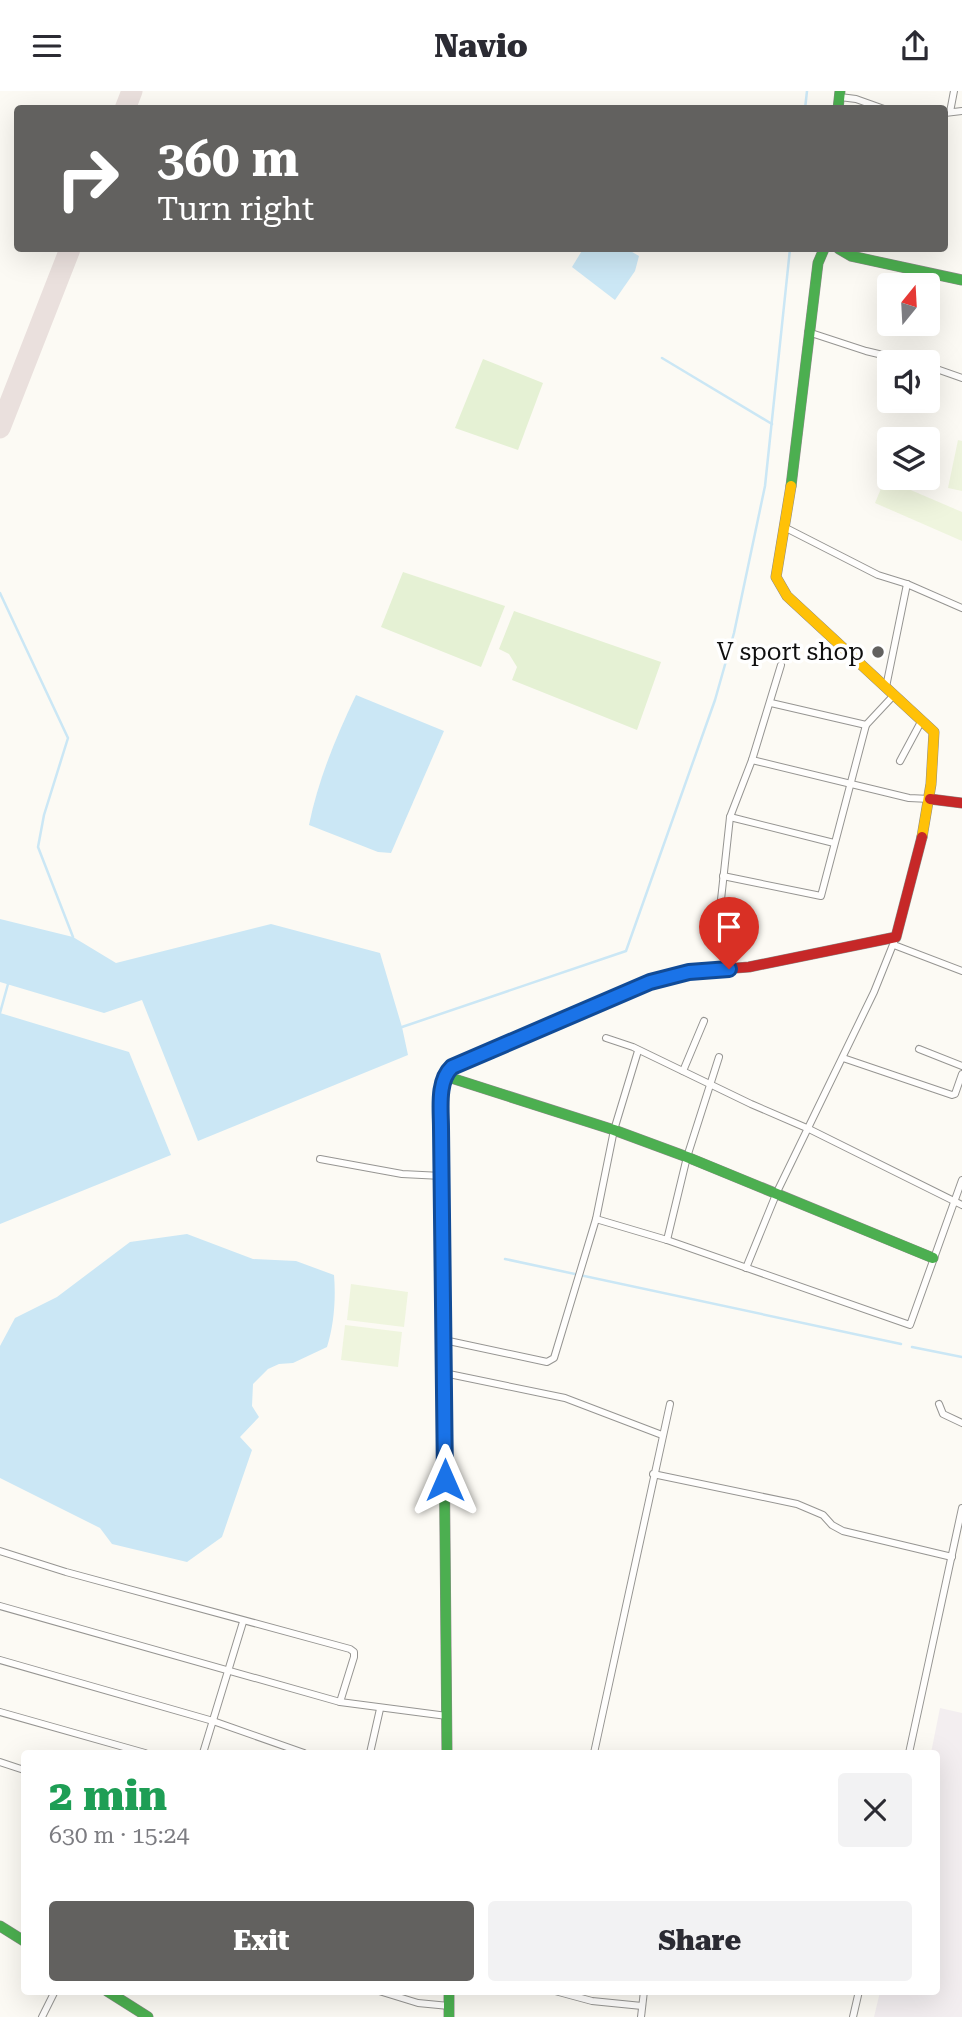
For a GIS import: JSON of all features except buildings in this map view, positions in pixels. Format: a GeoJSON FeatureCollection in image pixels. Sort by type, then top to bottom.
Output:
{"type":"FeatureCollection","features":[{"type":"Feature","properties":{"kind":"street"},"geometry":{"type":"LineString","coordinates":[[954,91],[948,112],[962,111]]}},
{"type":"Feature","properties":{"kind":"street"},"geometry":{"type":"LineString","coordinates":[[840,94],[873,105]]}},
{"type":"Feature","properties":{"kind":"street"},"geometry":{"type":"LineString","coordinates":[[746,1268],[777,1192],[843,1058],[895,941],[915,870],[930,799],[934,764],[934,731],[787,596],[776,577],[808,332],[818,263],[823,252]]}},
{"type":"Feature","properties":{"kind":"street"},"geometry":{"type":"LineString","coordinates":[[844,252],[851,256],[962,280]]}},
{"type":"Feature","properties":{"kind":"street"},"geometry":{"type":"LineString","coordinates":[[808,332],[877,354]]}},
{"type":"Feature","properties":{"kind":"street"},"geometry":{"type":"LineString","coordinates":[[940,370],[962,378]]}},
{"type":"Feature","properties":{"kind":"street"},"geometry":{"type":"LineString","coordinates":[[784,527],[878,575],[908,584],[962,608]]}},
{"type":"Feature","properties":{"kind":"street"},"geometry":{"type":"LineString","coordinates":[[886,687],[908,584]]}},
{"type":"Feature","properties":{"kind":"street"},"geometry":{"type":"LineString","coordinates":[[719,918],[730,817],[771,703],[781,664]]}},
{"type":"Feature","properties":{"kind":"street"},"geometry":{"type":"LineString","coordinates":[[723,876],[821,896],[866,725],[894,695]]}},
{"type":"Feature","properties":{"kind":"street"},"geometry":{"type":"LineString","coordinates":[[771,703],[866,725]]}},
{"type":"Feature","properties":{"kind":"street"},"geometry":{"type":"LineString","coordinates":[[900,761],[922,720]]}},
{"type":"Feature","properties":{"kind":"street"},"geometry":{"type":"LineString","coordinates":[[752,760],[909,798],[962,803]]}},
{"type":"Feature","properties":{"kind":"street"},"geometry":{"type":"LineString","coordinates":[[730,817],[834,843]]}},
{"type":"Feature","properties":{"kind":"street"},"geometry":{"type":"LineString","coordinates":[[447,1750],[441,1114],[445,1076],[452,1067],[650,982],[689,972],[749,967],[895,941],[962,971]]}},
{"type":"Feature","properties":{"kind":"street"},"geometry":{"type":"LineString","coordinates":[[683,1071],[704,1021]]}},
{"type":"Feature","properties":{"kind":"street"},"geometry":{"type":"LineString","coordinates":[[606,1038],[633,1047],[710,1083],[962,1205]]}},
{"type":"Feature","properties":{"kind":"street"},"geometry":{"type":"LineString","coordinates":[[919,1049],[962,1066]]}},
{"type":"Feature","properties":{"kind":"street"},"geometry":{"type":"LineString","coordinates":[[444,1340],[550,1361],[554,1358],[596,1219],[614,1130],[638,1051]]}},
{"type":"Feature","properties":{"kind":"street"},"geometry":{"type":"LineString","coordinates":[[667,1240],[687,1157],[719,1057]]}},
{"type":"Feature","properties":{"kind":"street"},"geometry":{"type":"LineString","coordinates":[[843,1058],[952,1095],[955,1094],[962,1074]]}},
{"type":"Feature","properties":{"kind":"street"},"geometry":{"type":"LineString","coordinates":[[445,1076],[614,1130],[687,1157],[933,1258]]}},
{"type":"Feature","properties":{"kind":"street"},"geometry":{"type":"LineString","coordinates":[[320,1159],[402,1174],[442,1176]]}},
{"type":"Feature","properties":{"kind":"street"},"geometry":{"type":"LineString","coordinates":[[596,1219],[667,1240],[907,1325],[911,1323],[962,1181]]}},
{"type":"Feature","properties":{"kind":"street"},"geometry":{"type":"LineString","coordinates":[[444,1373],[565,1398],[662,1435]]}},
{"type":"Feature","properties":{"kind":"street"},"geometry":{"type":"LineString","coordinates":[[595,1750],[670,1403]]}},
{"type":"Feature","properties":{"kind":"street"},"geometry":{"type":"LineString","coordinates":[[939,1404],[943,1414],[962,1423]]}},
{"type":"Feature","properties":{"kind":"street"},"geometry":{"type":"LineString","coordinates":[[653,1474],[797,1504],[823,1515],[832,1525],[843,1531],[951,1557]]}},
{"type":"Feature","properties":{"kind":"street"},"geometry":{"type":"LineString","coordinates":[[910,1750],[962,1508]]}},
{"type":"Feature","properties":{"kind":"street"},"geometry":{"type":"LineString","coordinates":[[1,1554],[350,1649],[354,1652],[340,1702]]}},
{"type":"Feature","properties":{"kind":"street"},"geometry":{"type":"LineString","coordinates":[[0,1607],[340,1702],[447,1716]]}},
{"type":"Feature","properties":{"kind":"street"},"geometry":{"type":"LineString","coordinates":[[204,1750],[243,1622]]}},
{"type":"Feature","properties":{"kind":"street"},"geometry":{"type":"LineString","coordinates":[[0,1660],[213,1721],[295,1750]]}},
{"type":"Feature","properties":{"kind":"street"},"geometry":{"type":"LineString","coordinates":[[371,1750],[380,1709]]}},
{"type":"Feature","properties":{"kind":"street"},"geometry":{"type":"LineString","coordinates":[[0,1712],[134,1750]]}},
{"type":"Feature","properties":{"kind":"street"},"geometry":{"type":"LineString","coordinates":[[0,1762],[21,1769]]}},
{"type":"Feature","properties":{"kind":"street"},"geometry":{"type":"LineString","coordinates":[[0,1926],[21,1939]]}},
{"type":"Feature","properties":{"kind":"street"},"geometry":{"type":"LineString","coordinates":[[42,2017],[53,1995]]}},
{"type":"Feature","properties":{"kind":"street"},"geometry":{"type":"LineString","coordinates":[[113,1995],[148,2017]]}},
{"type":"Feature","properties":{"kind":"street"},"geometry":{"type":"LineString","coordinates":[[392,1995],[449,2012]]}},
{"type":"Feature","properties":{"kind":"street"},"geometry":{"type":"LineString","coordinates":[[570,1995],[592,2001],[642,2006]]}},
{"type":"Feature","properties":{"kind":"street"},"geometry":{"type":"LineString","coordinates":[[641,2017],[643,1995]]}},
{"type":"Feature","properties":{"kind":"street"},"geometry":{"type":"LineString","coordinates":[[853,2017],[858,1995]]}},
{"type":"Feature","properties":{"kind":"shaded area"},"geometry":{"type":"Polygon","coordinates":[[[940,1708],[962,1713],[962,2017],[874,2017],[879,1995],[940,1995],[940,1750],[932,1750],[940,1708]]]}},
{"type":"Feature","properties":{"kind":"green space"},"geometry":{"type":"Polygon","coordinates":[[[483,359],[543,383],[518,450],[455,428],[483,359]]]}},
{"type":"Feature","properties":{"kind":"green space"},"geometry":{"type":"Polygon","coordinates":[[[958,440],[962,441],[962,491],[948,488],[958,440]]]}},
{"type":"Feature","properties":{"kind":"green space"},"geometry":{"type":"Polygon","coordinates":[[[880,490],[911,490],[962,512],[962,541],[875,503],[880,490]]]}},
{"type":"Feature","properties":{"kind":"green space"},"geometry":{"type":"Polygon","coordinates":[[[403,572],[505,606],[481,667],[381,627],[403,572]]]}},
{"type":"Feature","properties":{"kind":"green space"},"geometry":{"type":"Polygon","coordinates":[[[514,611],[661,662],[637,730],[512,680],[517,667],[509,654],[499,649],[514,611]]]}},
{"type":"Feature","properties":{"kind":"green space"},"geometry":{"type":"Polygon","coordinates":[[[351,1284],[408,1292],[404,1327],[347,1320],[351,1284]]]}},
{"type":"Feature","properties":{"kind":"green space"},"geometry":{"type":"Polygon","coordinates":[[[345,1325],[402,1332],[398,1367],[341,1360],[345,1325]]]}},
{"type":"Feature","properties":{"kind":"water"},"geometry":{"type":"Polygon","coordinates":[[[581,252],[632,252],[639,256],[635,271],[615,300],[572,267],[581,252]]]}},
{"type":"Feature","properties":{"kind":"water"},"geometry":{"type":"Polygon","coordinates":[[[356,695],[444,731],[391,853],[378,852],[309,825],[328,759],[356,695]]]}},
{"type":"Feature","properties":{"kind":"water"},"geometry":{"type":"Polygon","coordinates":[[[0,919],[73,937],[116,963],[271,924],[380,953],[408,1055],[198,1141],[142,1000],[104,1013],[0,982],[0,919]]]}},
{"type":"Feature","properties":{"kind":"water"},"geometry":{"type":"Polygon","coordinates":[[[0,1013],[129,1052],[171,1155],[0,1224],[0,1013]]]}},
{"type":"Feature","properties":{"kind":"water"},"geometry":{"type":"Polygon","coordinates":[[[187,1234],[253,1259],[296,1261],[334,1275],[335,1293],[333,1321],[327,1347],[293,1363],[279,1364],[268,1369],[253,1384],[252,1406],[259,1417],[240,1437],[252,1450],[222,1537],[187,1562],[112,1544],[100,1528],[0,1478],[0,1346],[15,1318],[57,1297],[130,1242],[187,1234]]]}},
{"type":"Feature","properties":{"kind":"waterway"},"geometry":{"type":"LineString","coordinates":[[805,105],[807,91]]}},
{"type":"Feature","properties":{"kind":"waterway"},"geometry":{"type":"LineString","coordinates":[[402,1027],[626,951],[715,700],[734,633],[765,486],[790,252]]}},
{"type":"Feature","properties":{"kind":"waterway"},"geometry":{"type":"LineString","coordinates":[[662,358],[772,424]]}},
{"type":"Feature","properties":{"kind":"waterway"},"geometry":{"type":"LineString","coordinates":[[0,593],[68,738],[44,815],[38,847],[73,937]]}},
{"type":"Feature","properties":{"kind":"waterway"},"geometry":{"type":"LineString","coordinates":[[0,1013],[8,984]]}},
{"type":"Feature","properties":{"kind":"waterway"},"geometry":{"type":"LineString","coordinates":[[505,1259],[901,1344]]}},
{"type":"Feature","properties":{"kind":"waterway"},"geometry":{"type":"LineString","coordinates":[[912,1347],[962,1357]]}},
{"type":"Feature","properties":{"kind":"taxiway"},"geometry":{"type":"LineString","coordinates":[[127,105],[132,91]]}},
{"type":"Feature","properties":{"kind":"taxiway"},"geometry":{"type":"LineString","coordinates":[[0,428],[69,252]]}},
{"type":"Feature","properties":{"kind":"traffic: fast"},"geometry":{"type":"LineString","coordinates":[[838,105],[840,91]]}},
{"type":"Feature","properties":{"kind":"traffic: fast"},"geometry":{"type":"LineString","coordinates":[[791,486],[818,263],[823,252]]}},
{"type":"Feature","properties":{"kind":"traffic: fast"},"geometry":{"type":"LineString","coordinates":[[844,252],[851,256],[962,280]]}},
{"type":"Feature","properties":{"kind":"traffic: fast"},"geometry":{"type":"LineString","coordinates":[[447,1750],[441,1104],[444,1080],[452,1067],[650,982],[697,971]]}},
{"type":"Feature","properties":{"kind":"traffic: fast"},"geometry":{"type":"LineString","coordinates":[[445,1076],[614,1130],[687,1157],[933,1258]]}},
{"type":"Feature","properties":{"kind":"traffic: fast"},"geometry":{"type":"LineString","coordinates":[[0,1926],[21,1939]]}},
{"type":"Feature","properties":{"kind":"traffic: fast"},"geometry":{"type":"LineString","coordinates":[[113,1995],[148,2017]]}},
{"type":"Feature","properties":{"kind":"traffic: fast"},"geometry":{"type":"LineString","coordinates":[[449,1995],[449,2017]]}},
{"type":"Feature","properties":{"kind":"traffic: slow"},"geometry":{"type":"LineString","coordinates":[[791,486],[776,577],[787,596],[934,732],[931,784],[922,837]]}},
{"type":"Feature","properties":{"kind":"traffic: jam"},"geometry":{"type":"LineString","coordinates":[[930,799],[962,803]]}},
{"type":"Feature","properties":{"kind":"traffic: jam"},"geometry":{"type":"LineString","coordinates":[[697,971],[749,967],[896,937],[922,837]]}},
{"type":"Feature","properties":{"kind":"place","name":"V sport shop"},"geometry":{"type":"Point","coordinates":[878,652]}},
{"type":"Feature","properties":{"kind":"route"},"geometry":{"type":"LineString","coordinates":[[445,1480],[441,1128],[442,1086],[447,1071],[650,982],[689,972],[729,969]]}}]}
